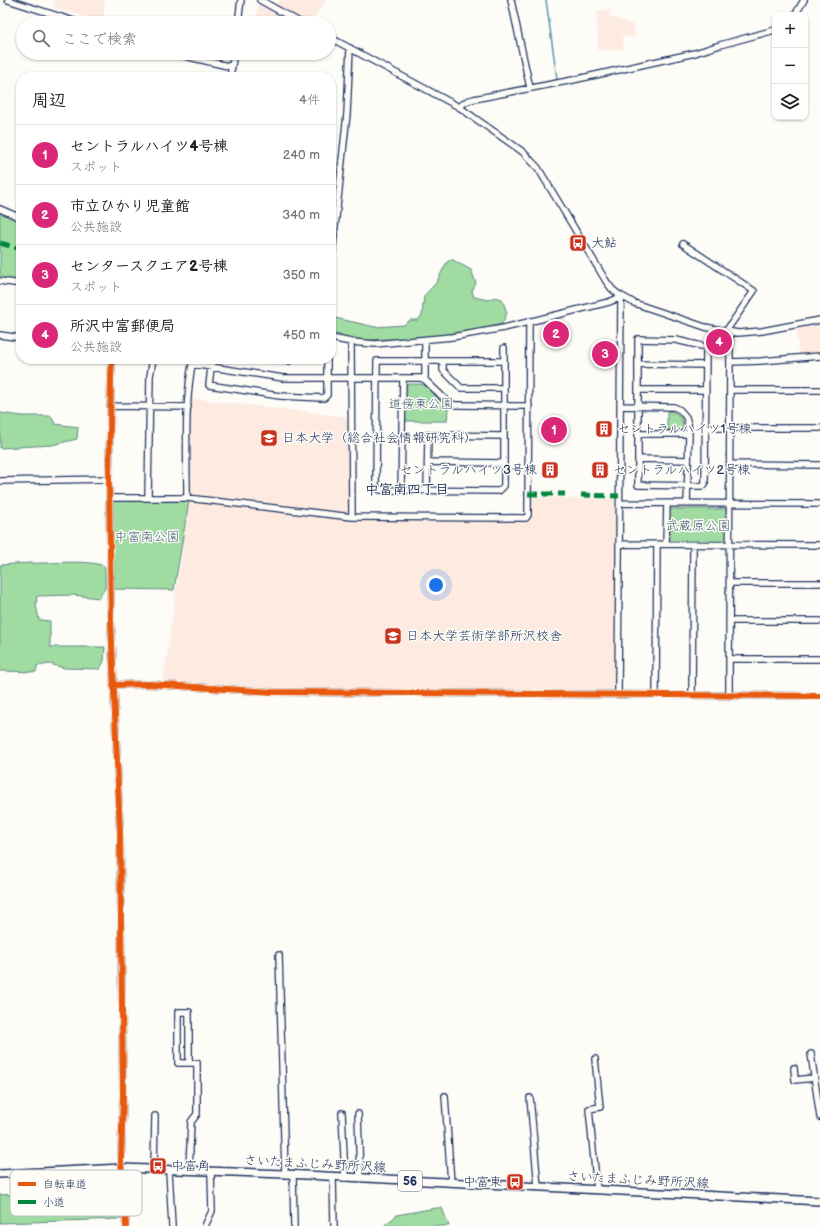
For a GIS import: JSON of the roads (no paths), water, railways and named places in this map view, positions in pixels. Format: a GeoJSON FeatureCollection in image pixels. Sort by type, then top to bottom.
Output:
{"type":"FeatureCollection","features":[{"type":"Feature","properties":{"kind":"main road","name":"さいたまふじみ野所沢線"},"geometry":{"type":"LineString","coordinates":[[81,1170],[122,1168],[285,1174],[820,1201]]}},
{"type":"Feature","properties":{"kind":"main road","name":"さいたまふじみ野所沢線"},"geometry":{"type":"LineString","coordinates":[[0,1174],[10,1174]]}},
{"type":"Feature","properties":{"kind":"street"},"geometry":{"type":"LineString","coordinates":[[8,0],[58,16]]}},
{"type":"Feature","properties":{"kind":"street"},"geometry":{"type":"LineString","coordinates":[[239,16],[241,0]]}},
{"type":"Feature","properties":{"kind":"street"},"geometry":{"type":"LineString","coordinates":[[260,0],[289,16]]}},
{"type":"Feature","properties":{"kind":"street"},"geometry":{"type":"LineString","coordinates":[[511,0],[530,88]]}},
{"type":"Feature","properties":{"kind":"street"},"geometry":{"type":"LineString","coordinates":[[797,12],[804,0]]}},
{"type":"Feature","properties":{"kind":"street"},"geometry":{"type":"LineString","coordinates":[[459,107],[468,101],[695,53],[720,44],[772,31]]}},
{"type":"Feature","properties":{"kind":"street"},"geometry":{"type":"LineString","coordinates":[[336,41],[459,107],[523,152],[535,164],[545,179],[606,281],[621,297],[634,303],[698,324],[728,332],[762,331],[820,320]]}},
{"type":"Feature","properties":{"kind":"street"},"geometry":{"type":"LineString","coordinates":[[336,217],[347,114],[350,48]]}},
{"type":"Feature","properties":{"kind":"street"},"geometry":{"type":"LineString","coordinates":[[202,60],[232,67]]}},
{"type":"Feature","properties":{"kind":"street"},"geometry":{"type":"LineString","coordinates":[[231,72],[233,60]]}},
{"type":"Feature","properties":{"kind":"street"},"geometry":{"type":"LineString","coordinates":[[0,209],[16,216]]}},
{"type":"Feature","properties":{"kind":"street"},"geometry":{"type":"LineString","coordinates":[[683,244],[754,291],[728,332],[730,362],[729,696]]}},
{"type":"Feature","properties":{"kind":"street"},"geometry":{"type":"LineString","coordinates":[[0,280],[16,283]]}},
{"type":"Feature","properties":{"kind":"street"},"geometry":{"type":"LineString","coordinates":[[336,339],[375,344],[425,340],[478,333],[609,302],[621,297]]}},
{"type":"Feature","properties":{"kind":"street"},"geometry":{"type":"LineString","coordinates":[[618,695],[621,297]]}},
{"type":"Feature","properties":{"kind":"street"},"geometry":{"type":"LineString","coordinates":[[109,498],[187,498],[352,517],[526,518],[528,515],[529,321]]}},
{"type":"Feature","properties":{"kind":"street"},"geometry":{"type":"LineString","coordinates":[[0,335],[16,337]]}},
{"type":"Feature","properties":{"kind":"street"},"geometry":{"type":"LineString","coordinates":[[638,339],[676,340],[706,347],[706,365],[705,484],[703,486],[638,485],[638,339]]}},
{"type":"Feature","properties":{"kind":"street"},"geometry":{"type":"LineString","coordinates":[[425,340],[425,380]]}},
{"type":"Feature","properties":{"kind":"street"},"geometry":{"type":"LineString","coordinates":[[351,342],[352,517]]}},
{"type":"Feature","properties":{"kind":"street"},"geometry":{"type":"LineString","coordinates":[[504,348],[504,361],[504,486],[499,491],[380,490],[376,486],[377,361],[504,361]]}},
{"type":"Feature","properties":{"kind":"street"},"geometry":{"type":"LineString","coordinates":[[730,362],[820,356]]}},
{"type":"Feature","properties":{"kind":"street"},"geometry":{"type":"LineString","coordinates":[[443,361],[443,370],[461,388],[504,388]]}},
{"type":"Feature","properties":{"kind":"street"},"geometry":{"type":"LineString","coordinates":[[112,364],[109,498],[113,685],[120,832],[123,1088],[122,1168]]}},
{"type":"Feature","properties":{"kind":"street"},"geometry":{"type":"LineString","coordinates":[[148,497],[150,376],[152,364]]}},
{"type":"Feature","properties":{"kind":"street"},"geometry":{"type":"LineString","coordinates":[[187,498],[189,382],[193,364]]}},
{"type":"Feature","properties":{"kind":"street"},"geometry":{"type":"LineString","coordinates":[[200,364],[283,378],[421,378],[448,402],[455,405],[529,406]]}},
{"type":"Feature","properties":{"kind":"street"},"geometry":{"type":"LineString","coordinates":[[211,364],[209,385],[280,396],[324,398],[327,395],[327,364]]}},
{"type":"Feature","properties":{"kind":"street"},"geometry":{"type":"LineString","coordinates":[[639,364],[706,365]]}},
{"type":"Feature","properties":{"kind":"street"},"geometry":{"type":"LineString","coordinates":[[402,490],[403,378]]}},
{"type":"Feature","properties":{"kind":"street"},"geometry":{"type":"LineString","coordinates":[[639,390],[706,390]]}},
{"type":"Feature","properties":{"kind":"street"},"geometry":{"type":"LineString","coordinates":[[730,390],[820,390]]}},
{"type":"Feature","properties":{"kind":"street"},"geometry":{"type":"LineString","coordinates":[[110,406],[188,407]]}},
{"type":"Feature","properties":{"kind":"street"},"geometry":{"type":"LineString","coordinates":[[620,406],[669,406],[676,408],[686,417],[688,424],[687,504]]}},
{"type":"Feature","properties":{"kind":"street"},"geometry":{"type":"LineString","coordinates":[[705,428],[820,428]]}},
{"type":"Feature","properties":{"kind":"street"},"geometry":{"type":"LineString","coordinates":[[639,434],[688,434]]}},
{"type":"Feature","properties":{"kind":"street"},"geometry":{"type":"LineString","coordinates":[[428,490],[428,435],[504,436]]}},
{"type":"Feature","properties":{"kind":"street"},"geometry":{"type":"LineString","coordinates":[[638,459],[688,460]]}},
{"type":"Feature","properties":{"kind":"street"},"geometry":{"type":"LineString","coordinates":[[428,462],[504,463]]}},
{"type":"Feature","properties":{"kind":"street"},"geometry":{"type":"LineString","coordinates":[[730,464],[820,465]]}},
{"type":"Feature","properties":{"kind":"street"},"geometry":{"type":"LineString","coordinates":[[0,481],[109,479]]}},
{"type":"Feature","properties":{"kind":"street"},"geometry":{"type":"LineString","coordinates":[[620,503],[820,504]]}},
{"type":"Feature","properties":{"kind":"street"},"geometry":{"type":"LineString","coordinates":[[666,544],[667,504]]}},
{"type":"Feature","properties":{"kind":"street"},"geometry":{"type":"LineString","coordinates":[[620,544],[820,545]]}},
{"type":"Feature","properties":{"kind":"street"},"geometry":{"type":"LineString","coordinates":[[656,695],[657,544]]}},
{"type":"Feature","properties":{"kind":"street"},"geometry":{"type":"LineString","coordinates":[[692,696],[693,545]]}},
{"type":"Feature","properties":{"kind":"street"},"geometry":{"type":"LineString","coordinates":[[730,583],[820,583]]}},
{"type":"Feature","properties":{"kind":"street"},"geometry":{"type":"LineString","coordinates":[[730,621],[820,621]]}},
{"type":"Feature","properties":{"kind":"street"},"geometry":{"type":"LineString","coordinates":[[729,659],[820,659]]}},
{"type":"Feature","properties":{"kind":"street"},"geometry":{"type":"LineString","coordinates":[[113,685],[148,684],[272,692],[820,696]]}},
{"type":"Feature","properties":{"kind":"street"},"geometry":{"type":"LineString","coordinates":[[279,955],[285,1174]]}},
{"type":"Feature","properties":{"kind":"street"},"geometry":{"type":"LineString","coordinates":[[189,1063],[189,1012],[178,1012],[178,1063],[189,1063],[197,1063],[197,1114],[191,1122],[189,1171]]}},
{"type":"Feature","properties":{"kind":"street"},"geometry":{"type":"LineString","coordinates":[[811,1054],[820,1117]]}},
{"type":"Feature","properties":{"kind":"street"},"geometry":{"type":"LineString","coordinates":[[595,1059],[600,1107],[589,1109],[597,1190]]}},
{"type":"Feature","properties":{"kind":"street"},"geometry":{"type":"LineString","coordinates":[[794,1068],[795,1080],[814,1078]]}},
{"type":"Feature","properties":{"kind":"street"},"geometry":{"type":"LineString","coordinates":[[445,1096],[451,1183]]}},
{"type":"Feature","properties":{"kind":"street"},"geometry":{"type":"LineString","coordinates":[[530,1098],[538,1187]]}},
{"type":"Feature","properties":{"kind":"street"},"geometry":{"type":"LineString","coordinates":[[342,1113],[345,1178]]}},
{"type":"Feature","properties":{"kind":"street"},"geometry":{"type":"LineString","coordinates":[[358,1114],[360,1178]]}},
{"type":"Feature","properties":{"kind":"street"},"geometry":{"type":"LineString","coordinates":[[154,1170],[155,1116]]}},
{"type":"Feature","properties":{"kind":"street"},"geometry":{"type":"LineString","coordinates":[[170,1170],[172,1226]]}},
{"type":"Feature","properties":{"kind":"street"},"geometry":{"type":"LineString","coordinates":[[205,1226],[212,1211],[210,1172]]}},
{"type":"Feature","properties":{"kind":"street"},"geometry":{"type":"LineString","coordinates":[[293,1175],[294,1226]]}},
{"type":"Feature","properties":{"kind":"street"},"geometry":{"type":"LineString","coordinates":[[333,1177],[334,1226]]}},
{"type":"Feature","properties":{"kind":"street"},"geometry":{"type":"LineString","coordinates":[[125,1216],[126,1226]]}},
{"type":"Feature","properties":{"kind":"waterway"},"geometry":{"type":"LineString","coordinates":[[546,0],[557,79]]}},
{"type":"Feature","properties":{"kind":"place","name":"大鮎"},"geometry":{"type":"Point","coordinates":[578,243]}},
{"type":"Feature","properties":{"kind":"place","name":"市立ひかり児童館"},"geometry":{"type":"Point","coordinates":[556,334]}},
{"type":"Feature","properties":{"kind":"place","name":"所沢中富郵便局"},"geometry":{"type":"Point","coordinates":[719,342]}},
{"type":"Feature","properties":{"kind":"place","name":"センタースクエア2号棟"},"geometry":{"type":"Point","coordinates":[605,354]}},
{"type":"Feature","properties":{"kind":"place","name":"セントラルハイツ1号棟"},"geometry":{"type":"Point","coordinates":[604,429]}},
{"type":"Feature","properties":{"kind":"place","name":"セントラルハイツ4号棟"},"geometry":{"type":"Point","coordinates":[554,430]}},
{"type":"Feature","properties":{"kind":"place","name":"日本大学（総合社会情報研究科）"},"geometry":{"type":"Point","coordinates":[269,438]}},
{"type":"Feature","properties":{"kind":"place","name":"セントラルハイツ3号棟"},"geometry":{"type":"Point","coordinates":[550,470]}},
{"type":"Feature","properties":{"kind":"place","name":"セントラルハイツ2号棟"},"geometry":{"type":"Point","coordinates":[600,470]}},
{"type":"Feature","properties":{"kind":"place","name":"日本大学芸術学部所沢校舎"},"geometry":{"type":"Point","coordinates":[393,636]}},
{"type":"Feature","properties":{"kind":"place","name":"中富角"},"geometry":{"type":"Point","coordinates":[158,1166]}},
{"type":"Feature","properties":{"kind":"place","name":"中富東"},"geometry":{"type":"Point","coordinates":[515,1182]}},
{"type":"Feature","properties":{"kind":"district","name":"中富南四丁目"},"geometry":{"type":"Point","coordinates":[407,489]}},
{"type":"Feature","properties":{"kind":"park label","name":"道傍東公園"},"geometry":{"type":"Point","coordinates":[421,404]}},
{"type":"Feature","properties":{"kind":"park label","name":"武蔵原公園"},"geometry":{"type":"Point","coordinates":[698,526]}},
{"type":"Feature","properties":{"kind":"park label","name":"中富南公園"},"geometry":{"type":"Point","coordinates":[147,537]}}]}
